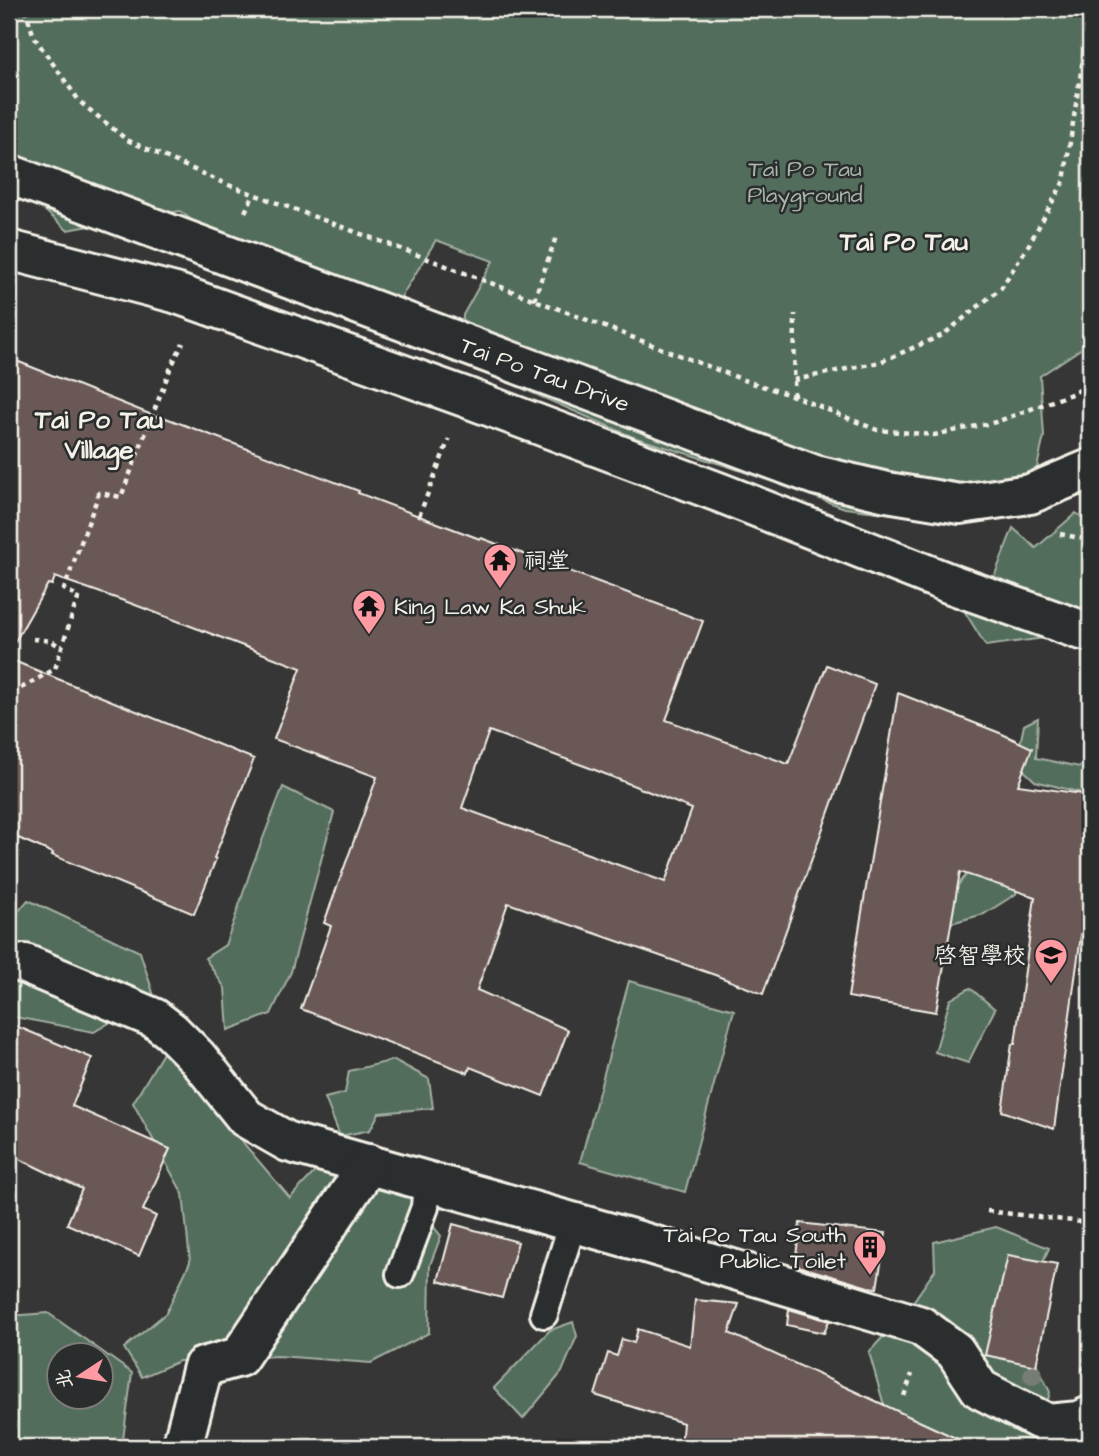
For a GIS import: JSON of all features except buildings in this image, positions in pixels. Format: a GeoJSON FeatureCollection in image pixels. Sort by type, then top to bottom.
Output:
{"type":"FeatureCollection","features":[{"type":"Feature","properties":{"kind":"street","name":"Tai Po Tau Drive"},"geometry":{"type":"LineString","coordinates":[[9,174],[815,475],[887,492],[960,503],[1030,494],[1090,469]]}},
{"type":"Feature","properties":{"kind":"street"},"geometry":{"type":"LineString","coordinates":[[9,250],[204,303],[721,493],[951,584],[1090,632]]}},
{"type":"Feature","properties":{"kind":"street"},"geometry":{"type":"LineString","coordinates":[[25,964],[154,1018],[172,1031],[197,1057],[246,1118],[288,1142],[573,1222],[921,1326],[955,1351],[980,1389],[1048,1424],[1079,1421],[1090,1416]]}},
{"type":"Feature","properties":{"kind":"street"},"geometry":{"type":"LineString","coordinates":[[182,1447],[203,1367],[239,1357],[369,1164]]}},
{"type":"Feature","properties":{"kind":"lane"},"geometry":{"type":"LineString","coordinates":[[400,1274],[425,1207],[427,1182]]}},
{"type":"Feature","properties":{"kind":"lane"},"geometry":{"type":"LineString","coordinates":[[544,1314],[573,1222]]}},
{"type":"Feature","properties":{"kind":"path"},"geometry":{"type":"LineString","coordinates":[[25,9],[34,37],[80,102],[127,141],[226,184],[749,382],[794,396],[877,430],[934,435],[996,422],[1074,393],[1090,384]]}},
{"type":"Feature","properties":{"kind":"path"},"geometry":{"type":"LineString","coordinates":[[794,380],[880,362],[943,335],[1001,288],[1064,181],[1087,33],[1085,9]]}},
{"type":"Feature","properties":{"kind":"path"},"geometry":{"type":"LineString","coordinates":[[224,254],[254,194]]}},
{"type":"Feature","properties":{"kind":"path"},"geometry":{"type":"LineString","coordinates":[[534,300],[557,234]]}},
{"type":"Feature","properties":{"kind":"path"},"geometry":{"type":"LineString","coordinates":[[9,703],[14,692],[55,669],[79,597],[64,589],[99,493],[121,497],[171,367],[204,303]]}},
{"type":"Feature","properties":{"kind":"path"},"geometry":{"type":"LineString","coordinates":[[794,396],[795,314]]}},
{"type":"Feature","properties":{"kind":"path"},"geometry":{"type":"LineString","coordinates":[[419,516],[465,397]]}},
{"type":"Feature","properties":{"kind":"path"},"geometry":{"type":"LineString","coordinates":[[33,639],[52,641],[61,648]]}},
{"type":"Feature","properties":{"kind":"path"},"geometry":{"type":"LineString","coordinates":[[987,1211],[1090,1223]]}},
{"type":"Feature","properties":{"kind":"green space","name":"Tai Po Tau Playground"},"geometry":{"type":"Polygon","coordinates":[[[9,9],[1090,9],[1090,352],[1082,348],[1040,376],[1044,436],[1036,472],[933,519],[845,508],[730,467],[633,437],[462,362],[463,315],[493,261],[436,240],[381,330],[293,300],[180,211],[67,230],[9,179],[9,9]]]}},
{"type":"Feature","properties":{"kind":"green space"},"geometry":{"type":"Polygon","coordinates":[[[1076,513],[1090,523],[1090,615],[1044,638],[986,646],[955,596],[992,582],[1013,528],[1036,548],[1076,513]]]}},
{"type":"Feature","properties":{"kind":"green space"},"geometry":{"type":"Polygon","coordinates":[[[1038,718],[1036,758],[1090,769],[1090,795],[1035,781],[1016,763],[1024,725],[1038,718]]]}},
{"type":"Feature","properties":{"kind":"green space"},"geometry":{"type":"Polygon","coordinates":[[[283,787],[334,812],[291,972],[271,1014],[228,1030],[225,988],[205,958],[225,945],[283,787]]]}},
{"type":"Feature","properties":{"kind":"green space"},"geometry":{"type":"Polygon","coordinates":[[[1007,824],[1027,841],[1016,894],[984,914],[918,932],[924,899],[959,884],[1007,824]]]}},
{"type":"Feature","properties":{"kind":"green space"},"geometry":{"type":"Polygon","coordinates":[[[28,900],[140,952],[154,996],[94,1032],[9,1016],[9,922],[28,900]]]}},
{"type":"Feature","properties":{"kind":"green space"},"geometry":{"type":"Polygon","coordinates":[[[629,981],[734,1010],[685,1192],[580,1162],[629,981]]]}},
{"type":"Feature","properties":{"kind":"green space"},"geometry":{"type":"Polygon","coordinates":[[[970,988],[995,1009],[968,1063],[935,1052],[950,1000],[970,988]]]}},
{"type":"Feature","properties":{"kind":"green space"},"geometry":{"type":"Polygon","coordinates":[[[169,1043],[187,1057],[245,1145],[290,1198],[325,1161],[397,1181],[441,1236],[430,1265],[429,1333],[371,1363],[278,1356],[179,1361],[142,1377],[124,1348],[166,1313],[190,1262],[183,1194],[133,1103],[169,1043]]]}},
{"type":"Feature","properties":{"kind":"green space"},"geometry":{"type":"Polygon","coordinates":[[[394,1060],[429,1079],[433,1108],[379,1113],[370,1130],[340,1136],[325,1098],[345,1093],[349,1071],[394,1060]]]}},
{"type":"Feature","properties":{"kind":"green space"},"geometry":{"type":"Polygon","coordinates":[[[996,1227],[1049,1248],[1032,1286],[1020,1329],[1050,1392],[1038,1437],[1014,1447],[940,1447],[887,1416],[869,1352],[906,1312],[935,1270],[934,1242],[996,1227]]]}},
{"type":"Feature","properties":{"kind":"green space"},"geometry":{"type":"Polygon","coordinates":[[[48,1313],[86,1340],[46,1340],[46,1410],[116,1410],[116,1362],[132,1373],[122,1447],[9,1447],[9,1316],[48,1313]]]}},
{"type":"Feature","properties":{"kind":"green space"},"geometry":{"type":"Polygon","coordinates":[[[573,1322],[577,1336],[562,1372],[523,1419],[494,1388],[550,1330],[573,1322]]]}},
{"type":"Feature","properties":{"kind":"place","name":"祠堂"},"geometry":{"type":"Point","coordinates":[500,590]}},
{"type":"Feature","properties":{"kind":"place","name":"King Law Ka Shuk"},"geometry":{"type":"Point","coordinates":[369,636]}},
{"type":"Feature","properties":{"kind":"place","name":"啓智學校"},"geometry":{"type":"Point","coordinates":[1051,985]}},
{"type":"Feature","properties":{"kind":"place","name":"Tai Po Tau South Public Toilet"},"geometry":{"type":"Point","coordinates":[870,1277]}},
{"type":"Feature","properties":{"kind":"district","name":"Tai Po Tau"},"geometry":{"type":"Point","coordinates":[904,241]}},
{"type":"Feature","properties":{"kind":"district","name":"Tai Po Tau Village"},"geometry":{"type":"Point","coordinates":[99,434]}}]}
